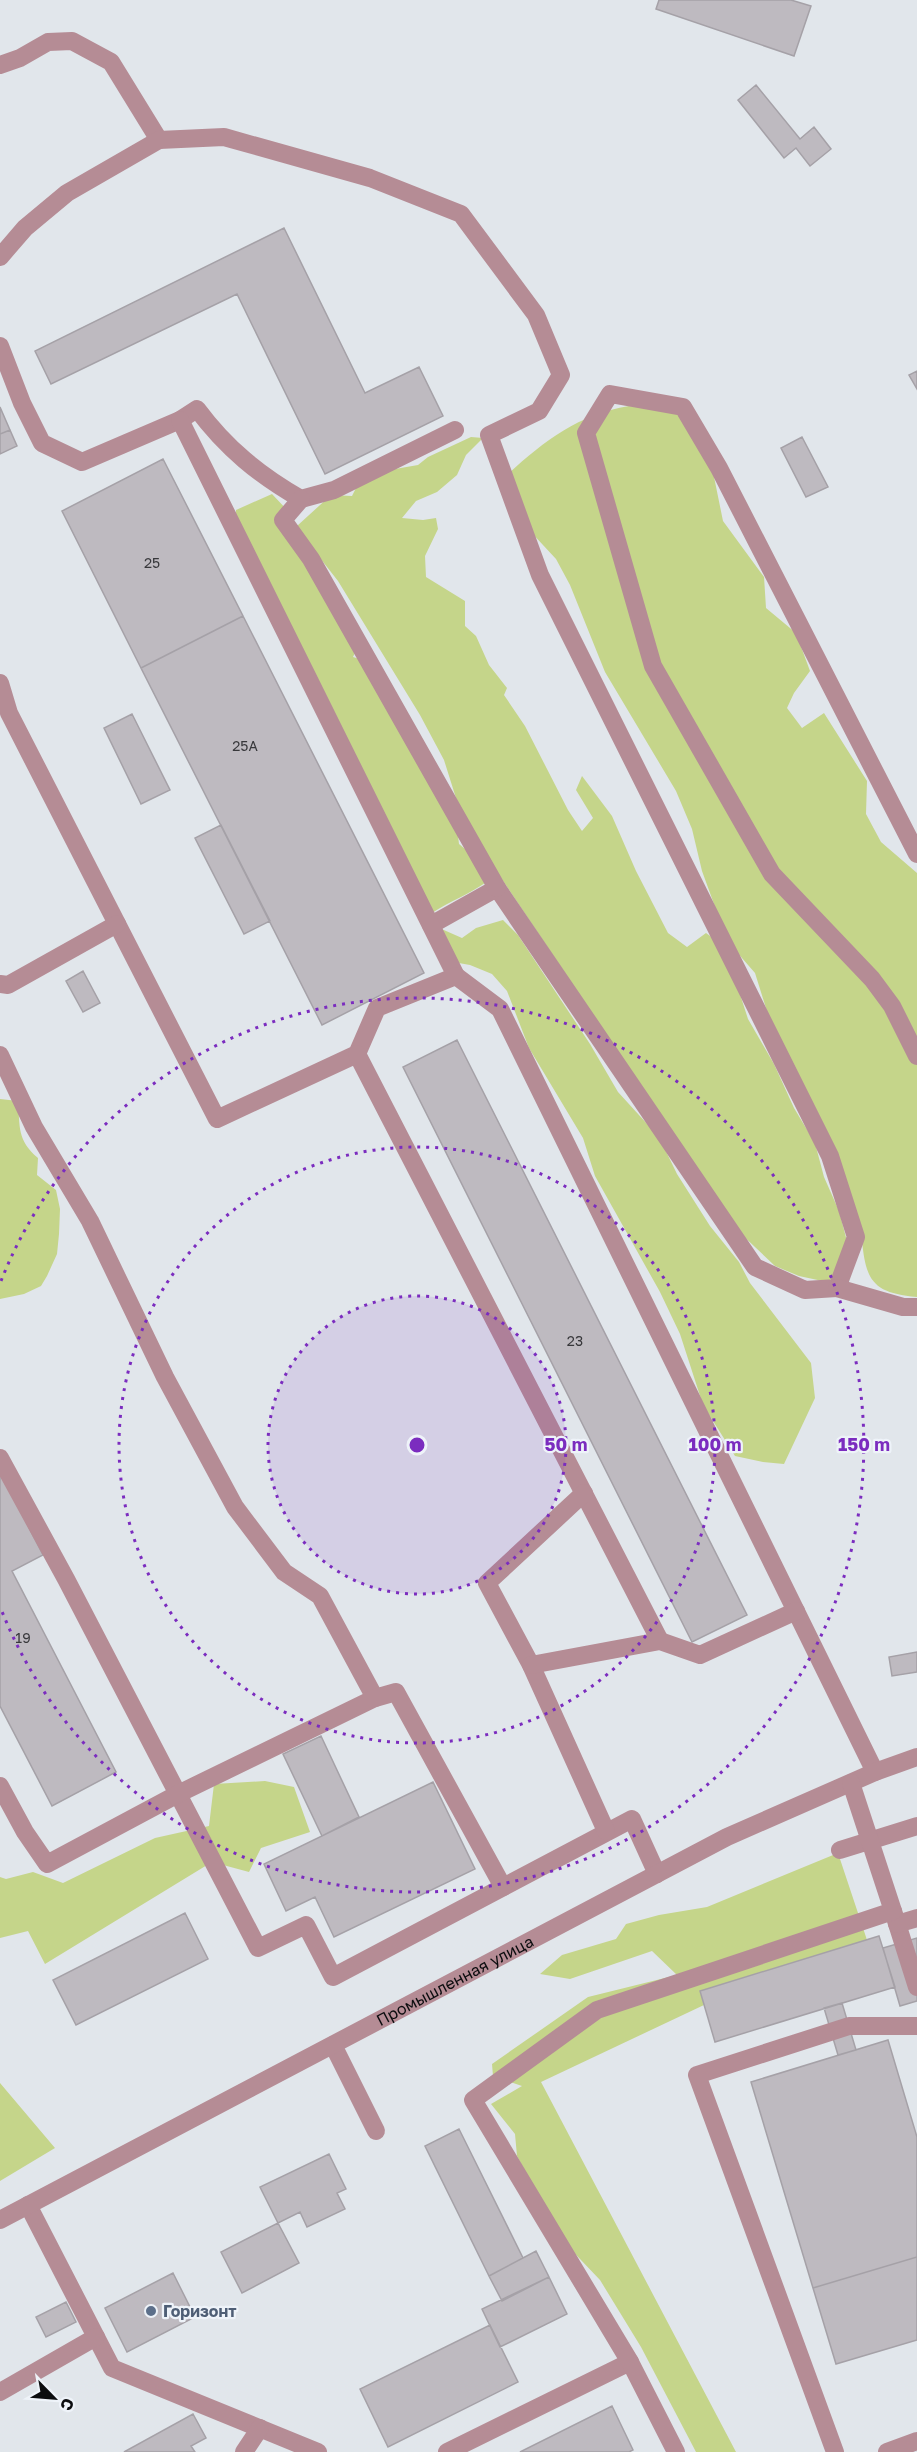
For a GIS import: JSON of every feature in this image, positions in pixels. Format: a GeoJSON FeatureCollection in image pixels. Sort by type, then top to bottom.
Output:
{"type":"FeatureCollection","features":[{"type":"Feature","properties":{"kind":"street"},"geometry":{"type":"LineString","coordinates":[[0,65],[20,58],[48,42],[72,41],[111,62],[159,140]]}},
{"type":"Feature","properties":{"kind":"street"},"geometry":{"type":"LineString","coordinates":[[0,257],[25,228],[67,193],[159,140],[224,137],[370,178],[461,214],[536,315],[561,375],[539,411],[489,435],[540,575],[830,1156],[855,1237],[837,1288]]}},
{"type":"Feature","properties":{"kind":"street"},"geometry":{"type":"LineString","coordinates":[[0,346],[22,404],[42,443],[82,462],[180,420],[197,410],[217,436],[254,470],[301,499]]}},
{"type":"Feature","properties":{"kind":"street"},"geometry":{"type":"LineString","coordinates":[[917,854],[719,468],[683,407],[610,394],[586,433],[653,666],[772,874],[872,979],[892,1006],[917,1056]]}},
{"type":"Feature","properties":{"kind":"street"},"geometry":{"type":"LineString","coordinates":[[180,420],[456,976],[500,1009],[875,1772]]}},
{"type":"Feature","properties":{"kind":"street"},"geometry":{"type":"LineString","coordinates":[[455,430],[334,490],[301,499],[284,520],[311,559],[497,888],[755,1267],[805,1290],[837,1288],[903,1307],[917,1307]]}},
{"type":"Feature","properties":{"kind":"street"},"geometry":{"type":"LineString","coordinates":[[0,683],[9,713],[217,1119],[357,1054],[377,1008],[456,976]]}},
{"type":"Feature","properties":{"kind":"street"},"geometry":{"type":"LineString","coordinates":[[431,925],[497,888]]}},
{"type":"Feature","properties":{"kind":"street"},"geometry":{"type":"LineString","coordinates":[[0,984],[8,985],[117,924]]}},
{"type":"Feature","properties":{"kind":"street"},"geometry":{"type":"LineString","coordinates":[[357,1054],[660,1641]]}},
{"type":"Feature","properties":{"kind":"street"},"geometry":{"type":"LineString","coordinates":[[0,1056],[34,1127],[90,1221],[165,1377],[235,1507],[284,1572],[320,1596],[375,1698]]}},
{"type":"Feature","properties":{"kind":"street"},"geometry":{"type":"LineString","coordinates":[[0,1458],[258,1948],[306,1925],[333,1977],[632,1819],[657,1874]]}},
{"type":"Feature","properties":{"kind":"street"},"geometry":{"type":"LineString","coordinates":[[584,1493],[487,1583],[531,1665],[606,1831]]}},
{"type":"Feature","properties":{"kind":"street"},"geometry":{"type":"LineString","coordinates":[[531,1665],[660,1641],[700,1655],[796,1611]]}},
{"type":"Feature","properties":{"kind":"street"},"geometry":{"type":"LineString","coordinates":[[0,1786],[25,1832],[47,1864],[178,1794],[375,1698],[396,1692],[503,1887]]}},
{"type":"Feature","properties":{"kind":"street","name":"Промышленная улица"},"geometry":{"type":"LineString","coordinates":[[0,2220],[727,1837],[875,1772],[917,1757]]}},
{"type":"Feature","properties":{"kind":"street"},"geometry":{"type":"LineString","coordinates":[[851,1783],[917,1987]]}},
{"type":"Feature","properties":{"kind":"street"},"geometry":{"type":"LineString","coordinates":[[840,1850],[917,1826]]}},
{"type":"Feature","properties":{"kind":"street"},"geometry":{"type":"LineString","coordinates":[[676,2452],[630,2362],[473,2100],[597,2010],[895,1917],[917,1918]]}},
{"type":"Feature","properties":{"kind":"street"},"geometry":{"type":"LineString","coordinates":[[836,2452],[697,2075],[849,2026],[917,2026]]}},
{"type":"Feature","properties":{"kind":"street"},"geometry":{"type":"LineString","coordinates":[[333,2045],[376,2131]]}},
{"type":"Feature","properties":{"kind":"street"},"geometry":{"type":"LineString","coordinates":[[28,2205],[112,2368],[318,2452]]}},
{"type":"Feature","properties":{"kind":"street"},"geometry":{"type":"LineString","coordinates":[[0,2392],[96,2337]]}},
{"type":"Feature","properties":{"kind":"street"},"geometry":{"type":"LineString","coordinates":[[447,2452],[630,2362]]}},
{"type":"Feature","properties":{"kind":"street"},"geometry":{"type":"LineString","coordinates":[[244,2452],[260,2428]]}},
{"type":"Feature","properties":{"kind":"street"},"geometry":{"type":"LineString","coordinates":[[887,2452],[917,2441]]}},
{"type":"Feature","properties":{"kind":"green space"},"geometry":{"type":"Polygon","coordinates":[[[629,406],[681,410],[712,467],[723,521],[764,577],[766,608],[796,633],[810,671],[794,693],[787,708],[802,728],[824,713],[867,781],[866,814],[881,842],[917,873],[917,1297],[882,1288],[870,1276],[862,1241],[771,1024],[755,973],[735,950],[718,915],[702,871],[692,829],[676,791],[605,672],[570,585],[556,559],[517,517],[507,475],[563,431],[594,416],[629,406]]]}},
{"type":"Feature","properties":{"kind":"green space"},"geometry":{"type":"Polygon","coordinates":[[[471,437],[483,438],[466,455],[457,475],[437,492],[416,501],[402,518],[423,520],[436,518],[438,529],[425,556],[426,577],[465,601],[465,626],[476,636],[489,665],[507,688],[504,695],[525,726],[568,810],[582,831],[593,818],[576,790],[582,776],[612,816],[636,871],[668,933],[687,947],[706,933],[717,941],[737,985],[748,1019],[774,1064],[794,1108],[815,1143],[824,1177],[839,1211],[848,1245],[845,1269],[827,1282],[799,1276],[775,1266],[738,1231],[479,845],[456,798],[444,760],[420,715],[338,581],[297,526],[331,495],[352,496],[360,480],[395,469],[418,465],[428,457],[471,437]]]}},
{"type":"Feature","properties":{"kind":"green space"},"geometry":{"type":"Polygon","coordinates":[[[272,494],[289,512],[360,642],[353,657],[376,664],[456,819],[459,844],[476,858],[488,881],[432,913],[236,522],[236,510],[272,494]]]}},
{"type":"Feature","properties":{"kind":"green space"},"geometry":{"type":"Polygon","coordinates":[[[503,920],[518,935],[590,1044],[618,1092],[659,1137],[677,1174],[710,1226],[739,1262],[750,1283],[811,1363],[815,1398],[784,1464],[735,1456],[703,1405],[680,1334],[660,1292],[595,1176],[583,1138],[529,1048],[507,991],[492,974],[470,965],[453,962],[437,927],[462,938],[476,928],[503,920]]]}},
{"type":"Feature","properties":{"kind":"green space"},"geometry":{"type":"Polygon","coordinates":[[[0,1099],[18,1101],[23,1139],[38,1158],[37,1175],[56,1190],[60,1209],[57,1254],[41,1286],[24,1294],[0,1299],[0,1099]]]}},
{"type":"Feature","properties":{"kind":"green space"},"geometry":{"type":"Polygon","coordinates":[[[265,1781],[294,1787],[310,1832],[261,1848],[249,1872],[212,1862],[45,1964],[28,1931],[0,1938],[0,1877],[6,1879],[33,1872],[63,1883],[155,1838],[209,1826],[214,1784],[265,1781]]]}},
{"type":"Feature","properties":{"kind":"green space"},"geometry":{"type":"Polygon","coordinates":[[[838,1853],[867,1940],[700,1991],[704,2005],[541,2082],[736,2452],[696,2452],[641,2347],[600,2280],[561,2239],[517,2156],[515,2134],[491,2104],[522,2086],[493,2076],[492,2064],[588,1997],[677,1975],[652,1951],[570,1979],[540,1974],[562,1955],[616,1939],[626,1924],[659,1915],[707,1907],[838,1853]]]}},
{"type":"Feature","properties":{"kind":"green space"},"geometry":{"type":"Polygon","coordinates":[[[0,2083],[55,2148],[0,2181],[0,2083]]]}},
{"type":"Feature","properties":{"kind":"building"},"geometry":{"type":"Polygon","coordinates":[[[659,0],[791,0],[811,6],[794,56],[656,9],[659,0]]]}},
{"type":"Feature","properties":{"kind":"building"},"geometry":{"type":"Polygon","coordinates":[[[756,85],[800,139],[814,127],[831,149],[810,166],[796,148],[784,158],[738,100],[756,85]]]}},
{"type":"Feature","properties":{"kind":"building"},"geometry":{"type":"Polygon","coordinates":[[[284,228],[365,393],[419,367],[443,416],[325,474],[237,294],[51,384],[35,351],[284,228]]]}},
{"type":"Feature","properties":{"kind":"building"},"geometry":{"type":"Polygon","coordinates":[[[917,371],[917,389],[909,375],[917,371]]]}},
{"type":"Feature","properties":{"kind":"building"},"geometry":{"type":"Polygon","coordinates":[[[0,407],[10,430],[0,434],[0,407]]]}},
{"type":"Feature","properties":{"kind":"building"},"geometry":{"type":"Polygon","coordinates":[[[10,430],[17,446],[0,454],[0,434],[10,430]]]}},
{"type":"Feature","properties":{"kind":"building"},"geometry":{"type":"Polygon","coordinates":[[[802,437],[828,487],[806,497],[781,448],[802,437]]]}},
{"type":"Feature","properties":{"kind":"building"},"geometry":{"type":"Polygon","coordinates":[[[163,459],[243,616],[141,668],[62,511],[163,459]]]}},
{"type":"Feature","properties":{"kind":"building"},"geometry":{"type":"Polygon","coordinates":[[[243,616],[424,973],[322,1025],[141,668],[243,616]]]}},
{"type":"Feature","properties":{"kind":"building"},"geometry":{"type":"Polygon","coordinates":[[[132,714],[170,790],[141,804],[104,728],[132,714]]]}},
{"type":"Feature","properties":{"kind":"building"},"geometry":{"type":"Polygon","coordinates":[[[221,825],[270,921],[244,934],[195,838],[221,825]]]}},
{"type":"Feature","properties":{"kind":"building"},"geometry":{"type":"Polygon","coordinates":[[[83,971],[100,1003],[83,1012],[66,981],[83,971]]]}},
{"type":"Feature","properties":{"kind":"building"},"geometry":{"type":"Polygon","coordinates":[[[457,1040],[747,1615],[692,1642],[403,1067],[457,1040]]]}},
{"type":"Feature","properties":{"kind":"building"},"geometry":{"type":"Polygon","coordinates":[[[0,1471],[43,1555],[12,1571],[116,1772],[52,1806],[0,1706],[0,1471]]]}},
{"type":"Feature","properties":{"kind":"building"},"geometry":{"type":"Polygon","coordinates":[[[917,1652],[917,1672],[892,1676],[889,1657],[917,1652]]]}},
{"type":"Feature","properties":{"kind":"building"},"geometry":{"type":"Polygon","coordinates":[[[321,1736],[359,1817],[322,1836],[283,1754],[321,1736]]]}},
{"type":"Feature","properties":{"kind":"building"},"geometry":{"type":"Polygon","coordinates":[[[433,1782],[475,1869],[334,1937],[315,1897],[286,1911],[264,1864],[433,1782]]]}},
{"type":"Feature","properties":{"kind":"building"},"geometry":{"type":"Polygon","coordinates":[[[185,1913],[208,1959],[76,2025],[53,1980],[185,1913]]]}},
{"type":"Feature","properties":{"kind":"building"},"geometry":{"type":"Polygon","coordinates":[[[879,1936],[895,1987],[715,2042],[700,1991],[879,1936]]]}},
{"type":"Feature","properties":{"kind":"building"},"geometry":{"type":"Polygon","coordinates":[[[917,1938],[917,2001],[900,2006],[883,1948],[917,1938]]]}},
{"type":"Feature","properties":{"kind":"building"},"geometry":{"type":"Polygon","coordinates":[[[842,2003],[856,2050],[838,2055],[824,2008],[842,2003]]]}},
{"type":"Feature","properties":{"kind":"building"},"geometry":{"type":"Polygon","coordinates":[[[888,2040],[917,2137],[917,2257],[813,2288],[751,2082],[888,2040]]]}},
{"type":"Feature","properties":{"kind":"building"},"geometry":{"type":"Polygon","coordinates":[[[459,2129],[523,2258],[489,2276],[425,2146],[459,2129]]]}},
{"type":"Feature","properties":{"kind":"building"},"geometry":{"type":"Polygon","coordinates":[[[329,2154],[346,2189],[337,2193],[345,2209],[307,2227],[300,2212],[278,2223],[260,2187],[329,2154]]]}},
{"type":"Feature","properties":{"kind":"building"},"geometry":{"type":"Polygon","coordinates":[[[278,2223],[299,2263],[242,2293],[221,2252],[278,2223]]]}},
{"type":"Feature","properties":{"kind":"building"},"geometry":{"type":"Polygon","coordinates":[[[536,2251],[549,2277],[502,2301],[489,2276],[536,2251]]]}},
{"type":"Feature","properties":{"kind":"building"},"geometry":{"type":"Polygon","coordinates":[[[917,2257],[917,2340],[836,2364],[813,2288],[917,2257]]]}},
{"type":"Feature","properties":{"kind":"building"},"geometry":{"type":"Polygon","coordinates":[[[173,2273],[195,2317],[127,2352],[105,2308],[173,2273]]]}},
{"type":"Feature","properties":{"kind":"building"},"geometry":{"type":"Polygon","coordinates":[[[549,2277],[567,2314],[500,2347],[482,2309],[549,2277]]]}},
{"type":"Feature","properties":{"kind":"building"},"geometry":{"type":"Polygon","coordinates":[[[66,2302],[76,2322],[46,2337],[36,2317],[66,2302]]]}},
{"type":"Feature","properties":{"kind":"building"},"geometry":{"type":"Polygon","coordinates":[[[490,2325],[518,2382],[388,2447],[360,2389],[490,2325]]]}},
{"type":"Feature","properties":{"kind":"building"},"geometry":{"type":"Polygon","coordinates":[[[612,2406],[633,2450],[629,2452],[520,2452],[612,2406]]]}},
{"type":"Feature","properties":{"kind":"building"},"geometry":{"type":"Polygon","coordinates":[[[193,2414],[206,2438],[191,2446],[195,2452],[124,2452],[193,2414]]]}},
{"type":"Feature","properties":{"kind":"place","name":"Горизонт"},"geometry":{"type":"Point","coordinates":[151,2311]}}]}
